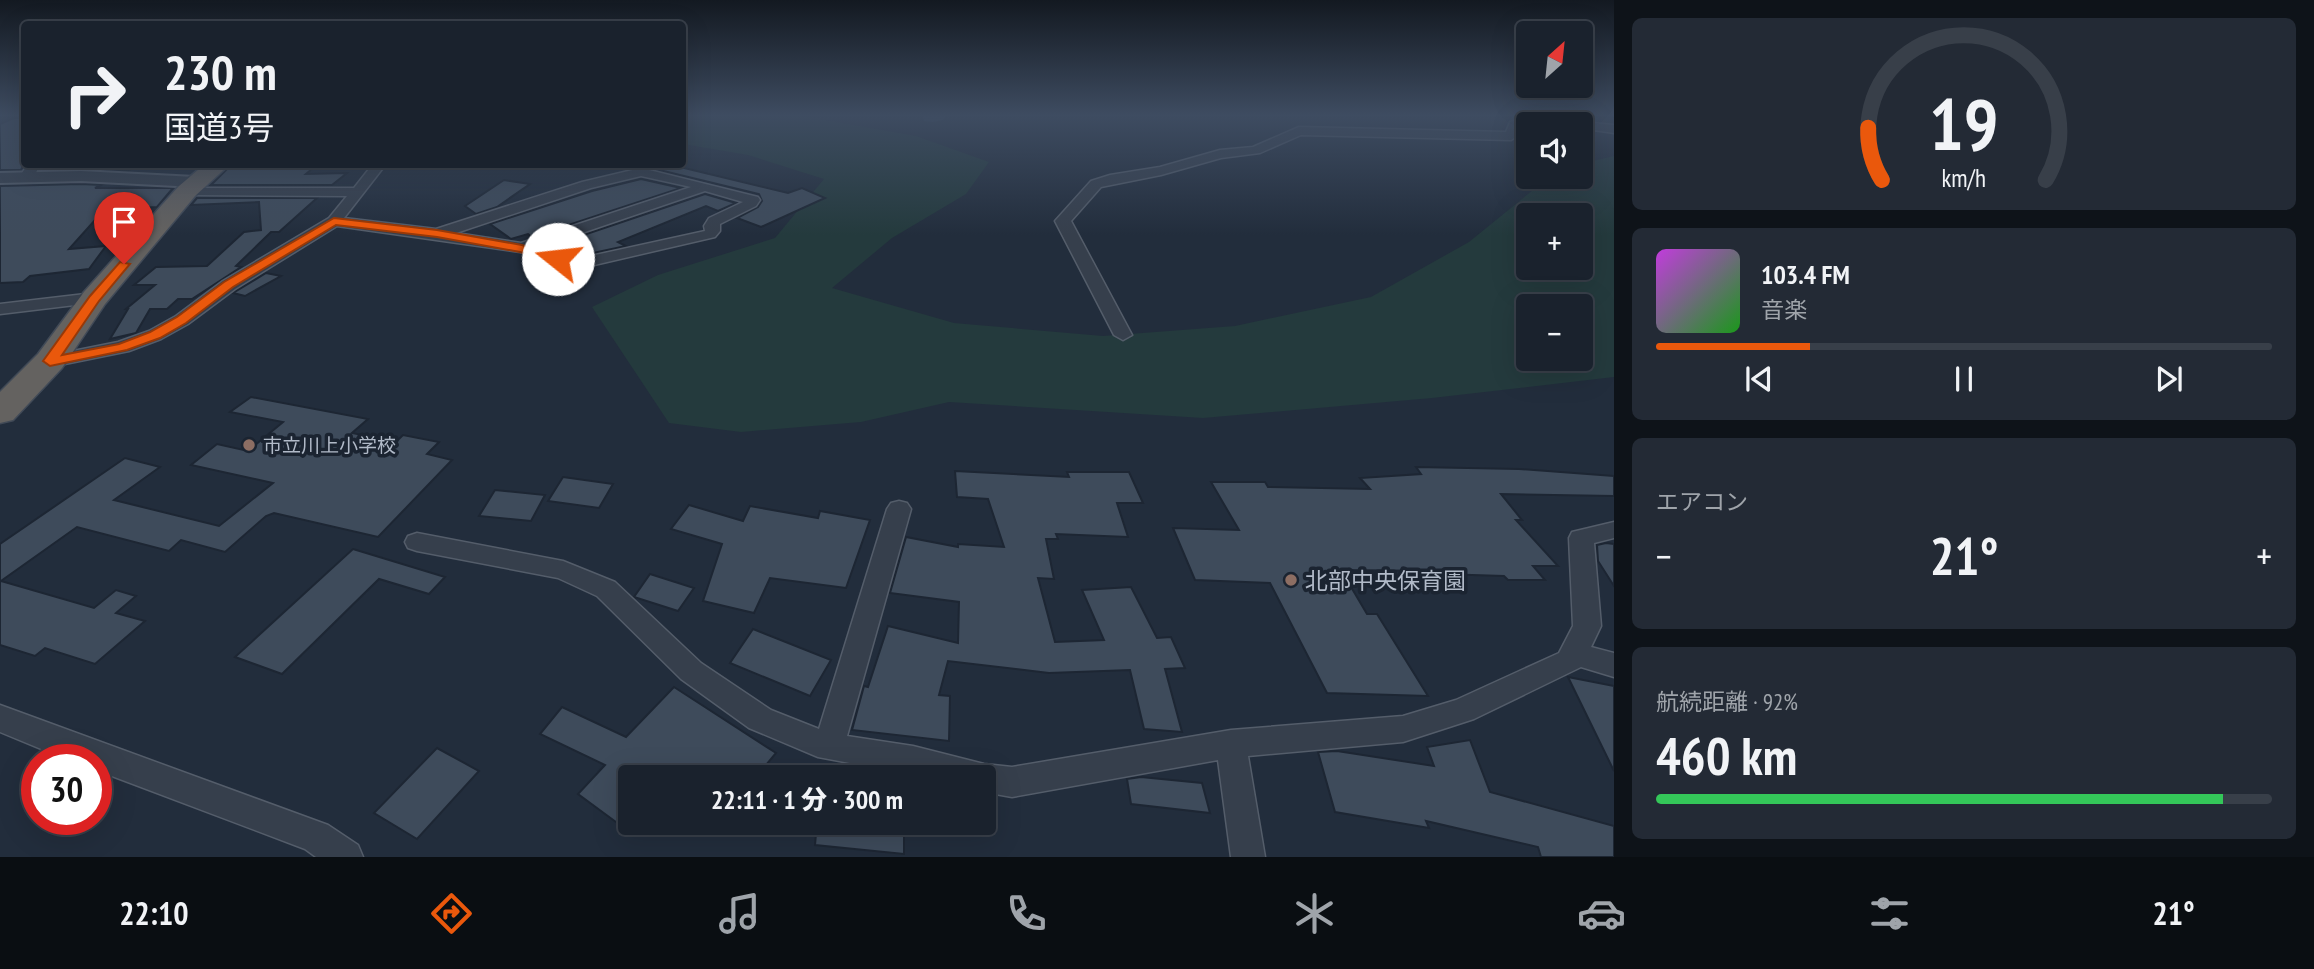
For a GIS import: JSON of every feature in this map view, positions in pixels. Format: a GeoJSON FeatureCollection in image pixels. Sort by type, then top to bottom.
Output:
{"type":"FeatureCollection","features":[{"type":"Feature","properties":{"kind":"highway"},"geometry":{"type":"LineString","coordinates":[[0,412],[50,361],[94,299],[191,187],[214,168]]}},
{"type":"Feature","properties":{"kind":"street"},"geometry":{"type":"LineString","coordinates":[[1123,335],[1062,221],[1076,209],[1096,184],[1186,165],[1217,155]]}},
{"type":"Feature","properties":{"kind":"street"},"geometry":{"type":"LineString","coordinates":[[50,361],[122,347],[155,335],[181,320],[229,285],[334,221],[377,168]]}},
{"type":"Feature","properties":{"kind":"street"},"geometry":{"type":"LineString","coordinates":[[0,177],[31,170],[191,187],[358,192]]}},
{"type":"Feature","properties":{"kind":"street"},"geometry":{"type":"LineString","coordinates":[[334,221],[522,248],[577,264],[710,234],[714,221],[753,200],[641,172],[587,185],[437,234]]}},
{"type":"Feature","properties":{"kind":"street"},"geometry":{"type":"LineString","coordinates":[[522,248],[705,187]]}},
{"type":"Feature","properties":{"kind":"street"},"geometry":{"type":"LineString","coordinates":[[0,309],[94,299]]}},
{"type":"Feature","properties":{"kind":"street"},"geometry":{"type":"LineString","coordinates":[[829,747],[899,509]]}},
{"type":"Feature","properties":{"kind":"street"},"geometry":{"type":"LineString","coordinates":[[996,779],[1012,782],[1231,744],[1372,734],[1415,726],[1463,710],[1570,661],[1587,626],[1581,538],[1614,530]]}},
{"type":"Feature","properties":{"kind":"street"},"geometry":{"type":"LineString","coordinates":[[417,542],[541,565],[584,577],[606,589],[691,671],[760,719],[829,747],[933,765]]}},
{"type":"Feature","properties":{"kind":"street"},"geometry":{"type":"LineString","coordinates":[[1573,653],[1614,664]]}},
{"type":"Feature","properties":{"kind":"street"},"geometry":{"type":"LineString","coordinates":[[0,718],[39,735],[316,837],[346,857]]}},
{"type":"Feature","properties":{"kind":"street"},"geometry":{"type":"LineString","coordinates":[[1231,744],[1248,857]]}},
{"type":"Feature","properties":{"kind":"green space"},"geometry":{"type":"Polygon","coordinates":[[[748,155],[969,155],[989,162],[966,194],[892,238],[832,288],[954,323],[1103,336],[1235,326],[1371,297],[1469,242],[1516,204],[1516,280],[1593,280],[1593,203],[1517,203],[1534,189],[1593,189],[1593,161],[1614,156],[1614,377],[1432,398],[1203,418],[949,402],[861,422],[741,432],[669,423],[592,307],[658,275],[775,238],[824,179],[748,155]]]}},
{"type":"Feature","properties":{"kind":"building"},"geometry":{"type":"Polygon","coordinates":[[[0,155],[21,155],[21,170],[0,170],[0,155]]]}},
{"type":"Feature","properties":{"kind":"building"},"geometry":{"type":"Polygon","coordinates":[[[41,168],[133,168],[128,171],[41,168]]]}},
{"type":"Feature","properties":{"kind":"building"},"geometry":{"type":"Polygon","coordinates":[[[228,168],[312,169],[306,174],[347,173],[332,185],[211,185],[228,168]]]}},
{"type":"Feature","properties":{"kind":"building"},"geometry":{"type":"Polygon","coordinates":[[[651,168],[684,168],[788,193],[802,188],[825,198],[761,227],[737,218],[758,207],[762,201],[759,194],[651,168]]]}},
{"type":"Feature","properties":{"kind":"building"},"geometry":{"type":"Polygon","coordinates":[[[641,179],[681,188],[532,237],[528,234],[511,239],[490,224],[592,191],[641,179]]]}},
{"type":"Feature","properties":{"kind":"building"},"geometry":{"type":"Polygon","coordinates":[[[504,180],[530,184],[497,207],[476,214],[465,206],[504,180]]]}},
{"type":"Feature","properties":{"kind":"building"},"geometry":{"type":"Polygon","coordinates":[[[101,185],[95,188],[173,188],[157,207],[104,210],[69,249],[106,246],[89,269],[30,276],[23,282],[0,283],[0,186],[101,185]]]}},
{"type":"Feature","properties":{"kind":"building"},"geometry":{"type":"Polygon","coordinates":[[[705,194],[736,203],[718,211],[706,206],[618,242],[626,246],[593,253],[580,246],[561,252],[548,247],[705,194]]]}},
{"type":"Feature","properties":{"kind":"building"},"geometry":{"type":"Polygon","coordinates":[[[197,198],[317,198],[279,232],[271,232],[236,266],[241,267],[192,299],[178,299],[167,309],[150,309],[136,333],[110,339],[126,309],[155,285],[134,285],[156,267],[207,266],[244,232],[261,230],[259,202],[191,205],[197,198]]]}},
{"type":"Feature","properties":{"kind":"building"},"geometry":{"type":"Polygon","coordinates":[[[266,273],[281,276],[245,296],[233,293],[266,273]]]}},
{"type":"Feature","properties":{"kind":"building"},"geometry":{"type":"Polygon","coordinates":[[[251,397],[368,419],[352,433],[396,442],[403,435],[439,442],[427,454],[452,460],[378,537],[274,513],[266,516],[225,552],[181,540],[169,551],[77,527],[1,581],[94,608],[116,590],[136,596],[116,613],[145,621],[95,664],[45,648],[35,656],[0,645],[0,544],[125,458],[160,467],[114,500],[219,526],[273,483],[191,465],[217,444],[248,451],[283,422],[230,412],[251,397]]]}},
{"type":"Feature","properties":{"kind":"building"},"geometry":{"type":"Polygon","coordinates":[[[1416,467],[1519,469],[1614,476],[1614,496],[1501,494],[1522,520],[1516,520],[1558,566],[1533,566],[1545,580],[1508,580],[1504,576],[1440,574],[1438,571],[1341,570],[1367,614],[1377,614],[1428,696],[1327,693],[1270,583],[1195,580],[1173,528],[1239,530],[1211,482],[1265,482],[1268,487],[1370,489],[1360,478],[1421,474],[1416,467]]]}},
{"type":"Feature","properties":{"kind":"building"},"geometry":{"type":"Polygon","coordinates":[[[955,471],[1069,477],[1067,472],[1129,472],[1143,503],[1117,503],[1128,537],[1056,534],[1058,539],[1046,539],[1054,579],[1038,578],[1055,642],[1104,640],[1082,590],[1131,587],[1157,638],[1171,637],[1185,668],[1165,669],[1182,732],[1144,729],[1130,670],[1049,673],[948,661],[939,695],[950,696],[949,741],[852,730],[864,686],[868,687],[888,626],[958,643],[959,602],[890,593],[906,537],[958,547],[958,544],[1004,547],[988,499],[957,497],[955,471]]]}},
{"type":"Feature","properties":{"kind":"building"},"geometry":{"type":"Polygon","coordinates":[[[563,477],[613,484],[599,508],[548,501],[563,477]]]}},
{"type":"Feature","properties":{"kind":"building"},"geometry":{"type":"Polygon","coordinates":[[[495,490],[545,495],[531,521],[479,516],[495,490]]]}},
{"type":"Feature","properties":{"kind":"building"},"geometry":{"type":"Polygon","coordinates":[[[689,505],[743,521],[750,506],[818,518],[820,511],[870,520],[846,588],[770,578],[754,613],[703,601],[722,544],[671,529],[689,505]]]}},
{"type":"Feature","properties":{"kind":"building"},"geometry":{"type":"Polygon","coordinates":[[[1614,544],[1614,586],[1598,561],[1597,545],[1614,544]]]}},
{"type":"Feature","properties":{"kind":"building"},"geometry":{"type":"Polygon","coordinates":[[[353,549],[445,577],[429,594],[379,579],[282,674],[235,657],[353,549]]]}},
{"type":"Feature","properties":{"kind":"building"},"geometry":{"type":"Polygon","coordinates":[[[650,574],[694,588],[678,611],[634,597],[650,574]]]}},
{"type":"Feature","properties":{"kind":"building"},"geometry":{"type":"Polygon","coordinates":[[[753,629],[831,660],[810,696],[730,663],[753,629]]]}},
{"type":"Feature","properties":{"kind":"building"},"geometry":{"type":"Polygon","coordinates":[[[1568,677],[1614,686],[1614,771],[1568,677]]]}},
{"type":"Feature","properties":{"kind":"building"},"geometry":{"type":"Polygon","coordinates":[[[674,687],[776,753],[766,765],[618,765],[618,824],[578,794],[605,765],[540,734],[562,707],[626,737],[674,687]]]}},
{"type":"Feature","properties":{"kind":"building"},"geometry":{"type":"Polygon","coordinates":[[[1470,740],[1490,792],[1614,826],[1614,857],[1541,857],[1538,847],[1426,821],[1429,828],[1335,812],[1318,752],[1337,751],[1434,766],[1427,747],[1470,740]]]}},
{"type":"Feature","properties":{"kind":"building"},"geometry":{"type":"Polygon","coordinates":[[[437,748],[479,771],[417,839],[374,813],[437,748]]]}},
{"type":"Feature","properties":{"kind":"building"},"geometry":{"type":"Polygon","coordinates":[[[1141,777],[1202,783],[1210,813],[1131,804],[1127,779],[1141,777]]]}},
{"type":"Feature","properties":{"kind":"building"},"geometry":{"type":"Polygon","coordinates":[[[816,835],[904,835],[904,854],[815,845],[816,835]]]}},
{"type":"Feature","properties":{"kind":"place","name":"市立川上小学校"},"geometry":{"type":"Point","coordinates":[249,445]}},
{"type":"Feature","properties":{"kind":"place","name":"北部中央保育園"},"geometry":{"type":"Point","coordinates":[1291,580]}},
{"type":"Feature","properties":{"kind":"route"},"geometry":{"type":"LineString","coordinates":[[124,264],[94,299],[50,361],[122,347],[155,335],[181,320],[229,285],[334,221],[522,248],[558,259]]}}]}
